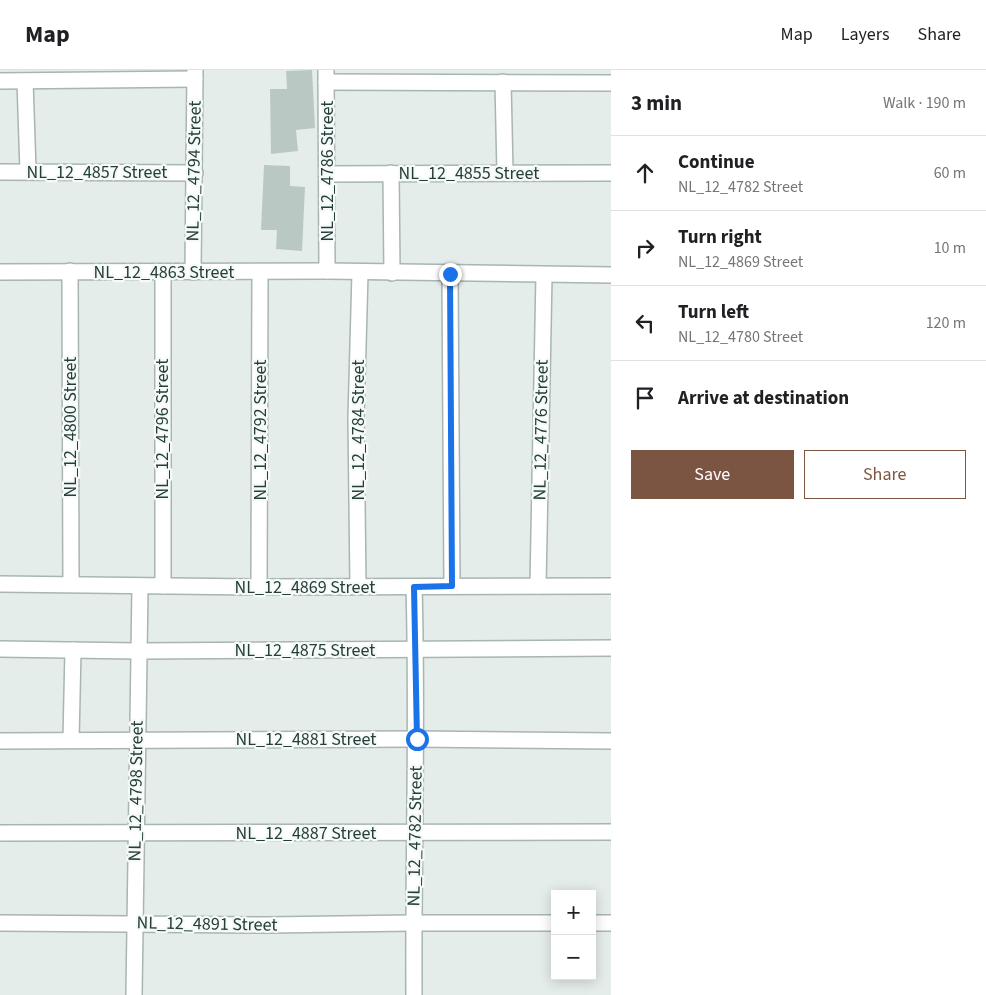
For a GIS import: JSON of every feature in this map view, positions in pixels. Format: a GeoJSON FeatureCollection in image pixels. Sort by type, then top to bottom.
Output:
{"type":"FeatureCollection","features":[{"type":"Feature","properties":{"kind":"street"},"geometry":{"type":"LineString","coordinates":[[0,81],[195,75]]}},
{"type":"Feature","properties":{"kind":"street","name":"NL_12_4794 Street"},"geometry":{"type":"LineString","coordinates":[[193,272],[195,75]]}},
{"type":"Feature","properties":{"kind":"street"},"geometry":{"type":"LineString","coordinates":[[326,76],[503,82],[576,76],[611,83]]}},
{"type":"Feature","properties":{"kind":"street","name":"NL_12_4786 Street"},"geometry":{"type":"LineString","coordinates":[[326,76],[327,271]]}},
{"type":"Feature","properties":{"kind":"street"},"geometry":{"type":"LineString","coordinates":[[25,81],[28,171]]}},
{"type":"Feature","properties":{"kind":"street"},"geometry":{"type":"LineString","coordinates":[[503,82],[505,173]]}},
{"type":"Feature","properties":{"kind":"street","name":"NL_12_4857 Street"},"geometry":{"type":"LineString","coordinates":[[0,172],[195,173]]}},
{"type":"Feature","properties":{"kind":"street","name":"NL_12_4855 Street"},"geometry":{"type":"LineString","coordinates":[[327,174],[611,172]]}},
{"type":"Feature","properties":{"kind":"street"},"geometry":{"type":"LineString","coordinates":[[391,173],[392,273]]}},
{"type":"Feature","properties":{"kind":"street","name":"NL_12_4800 Street"},"geometry":{"type":"LineString","coordinates":[[70,271],[71,584]]}},
{"type":"Feature","properties":{"kind":"street","name":"NL_12_4863 Street"},"geometry":{"type":"LineString","coordinates":[[0,272],[327,271],[360,273]]}},
{"type":"Feature","properties":{"kind":"street","name":"NL_12_4796 Street"},"geometry":{"type":"LineString","coordinates":[[163,272],[163,586]]}},
{"type":"Feature","properties":{"kind":"street","name":"NL_12_4792 Street"},"geometry":{"type":"LineString","coordinates":[[259,587],[260,272]]}},
{"type":"Feature","properties":{"kind":"street"},"geometry":{"type":"LineString","coordinates":[[360,273],[611,275]]}},
{"type":"Feature","properties":{"kind":"street","name":"NL_12_4784 Street"},"geometry":{"type":"LineString","coordinates":[[358,586],[356,418],[360,273]]}},
{"type":"Feature","properties":{"kind":"street"},"geometry":{"type":"LineString","coordinates":[[450,274],[452,586]]}},
{"type":"Feature","properties":{"kind":"street","name":"NL_12_4776 Street"},"geometry":{"type":"LineString","coordinates":[[538,586],[544,275]]}},
{"type":"Feature","properties":{"kind":"street","name":"NL_12_4869 Street"},"geometry":{"type":"LineString","coordinates":[[0,584],[71,584],[140,587],[611,586]]}},
{"type":"Feature","properties":{"kind":"street","name":"NL_12_4798 Street"},"geometry":{"type":"LineString","coordinates":[[134,995],[140,587]]}},
{"type":"Feature","properties":{"kind":"street","name":"NL_12_4782 Street"},"geometry":{"type":"LineString","coordinates":[[414,587],[417,739],[414,833],[414,995]]}},
{"type":"Feature","properties":{"kind":"street","name":"NL_12_4875 Street"},"geometry":{"type":"LineString","coordinates":[[0,649],[138,651],[611,648]]}},
{"type":"Feature","properties":{"kind":"street"},"geometry":{"type":"LineString","coordinates":[[71,740],[73,650]]}},
{"type":"Feature","properties":{"kind":"street","name":"NL_12_4881 Street"},"geometry":{"type":"LineString","coordinates":[[0,741],[417,739],[611,741]]}},
{"type":"Feature","properties":{"kind":"street","name":"NL_12_4887 Street"},"geometry":{"type":"LineString","coordinates":[[0,833],[611,832]]}},
{"type":"Feature","properties":{"kind":"street","name":"NL_12_4891 Street"},"geometry":{"type":"LineString","coordinates":[[0,922],[268,925],[413,922],[551,923]]}},
{"type":"Feature","properties":{"kind":"street"},"geometry":{"type":"LineString","coordinates":[[596,923],[611,924]]}},
{"type":"Feature","properties":{"kind":"building"},"geometry":{"type":"Polygon","coordinates":[[[312,70],[315,128],[296,130],[298,151],[271,154],[270,89],[287,89],[286,71],[312,70]]]}},
{"type":"Feature","properties":{"kind":"building"},"geometry":{"type":"Polygon","coordinates":[[[264,165],[290,166],[290,186],[305,187],[302,251],[276,249],[277,230],[261,230],[264,165]]]}},
{"type":"Feature","properties":{"kind":"route"},"geometry":{"type":"LineString","coordinates":[[417,739],[414,587],[452,586],[450,274]]}}]}
